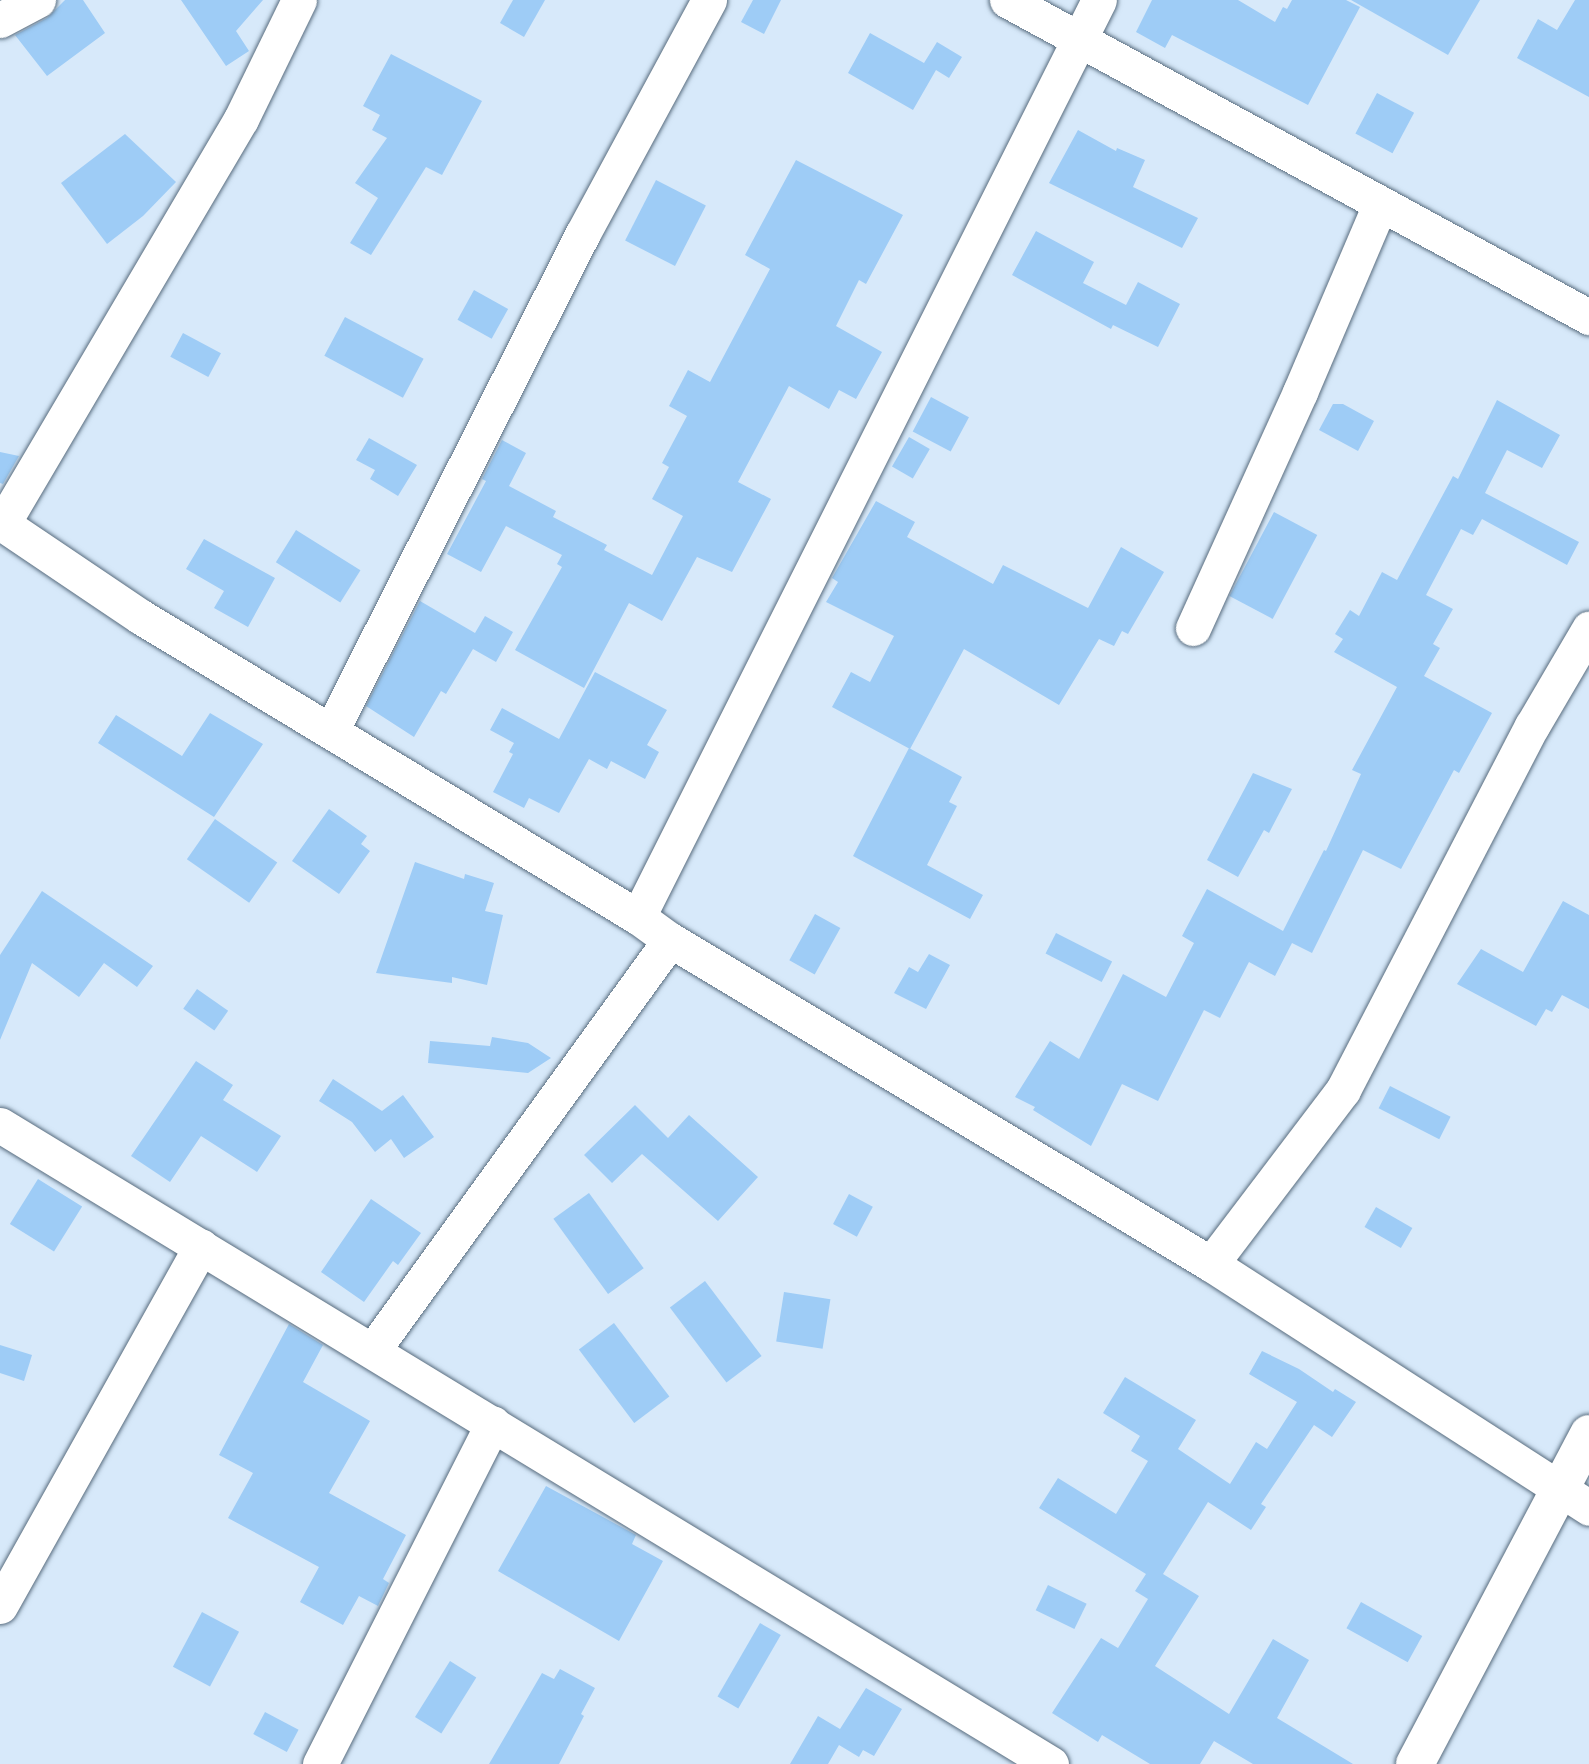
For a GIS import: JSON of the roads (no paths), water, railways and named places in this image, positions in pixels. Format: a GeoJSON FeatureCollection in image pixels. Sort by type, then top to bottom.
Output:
{"type":"FeatureCollection","features":[{"type":"Feature","properties":{"kind":"street"},"geometry":{"type":"LineString","coordinates":[[0,20],[38,0]]}},
{"type":"Feature","properties":{"kind":"street"},"geometry":{"type":"LineString","coordinates":[[299,0],[240,119],[1,522],[141,617],[638,917],[670,940],[1211,1264],[1574,1499]]}},
{"type":"Feature","properties":{"kind":"street"},"geometry":{"type":"LineString","coordinates":[[331,731],[582,235],[709,0]]}},
{"type":"Feature","properties":{"kind":"street"},"geometry":{"type":"LineString","coordinates":[[1007,0],[1589,317]]}},
{"type":"Feature","properties":{"kind":"street"},"geometry":{"type":"LineString","coordinates":[[638,917],[1099,0]]}},
{"type":"Feature","properties":{"kind":"street"},"geometry":{"type":"LineString","coordinates":[[1192,628],[1300,392],[1380,204]]}},
{"type":"Feature","properties":{"kind":"street"},"geometry":{"type":"LineString","coordinates":[[1211,1264],[1343,1090],[1532,726],[1589,629]]}},
{"type":"Feature","properties":{"kind":"street"},"geometry":{"type":"LineString","coordinates":[[373,1350],[670,940]]}},
{"type":"Feature","properties":{"kind":"street"},"geometry":{"type":"LineString","coordinates":[[0,1125],[1051,1764]]}},
{"type":"Feature","properties":{"kind":"street"},"geometry":{"type":"LineString","coordinates":[[0,1606],[201,1246]]}},
{"type":"Feature","properties":{"kind":"street"},"geometry":{"type":"LineString","coordinates":[[320,1764],[493,1423]]}},
{"type":"Feature","properties":{"kind":"street"},"geometry":{"type":"LineString","coordinates":[[1415,1764],[1574,1499],[1589,1434]]}}]}
